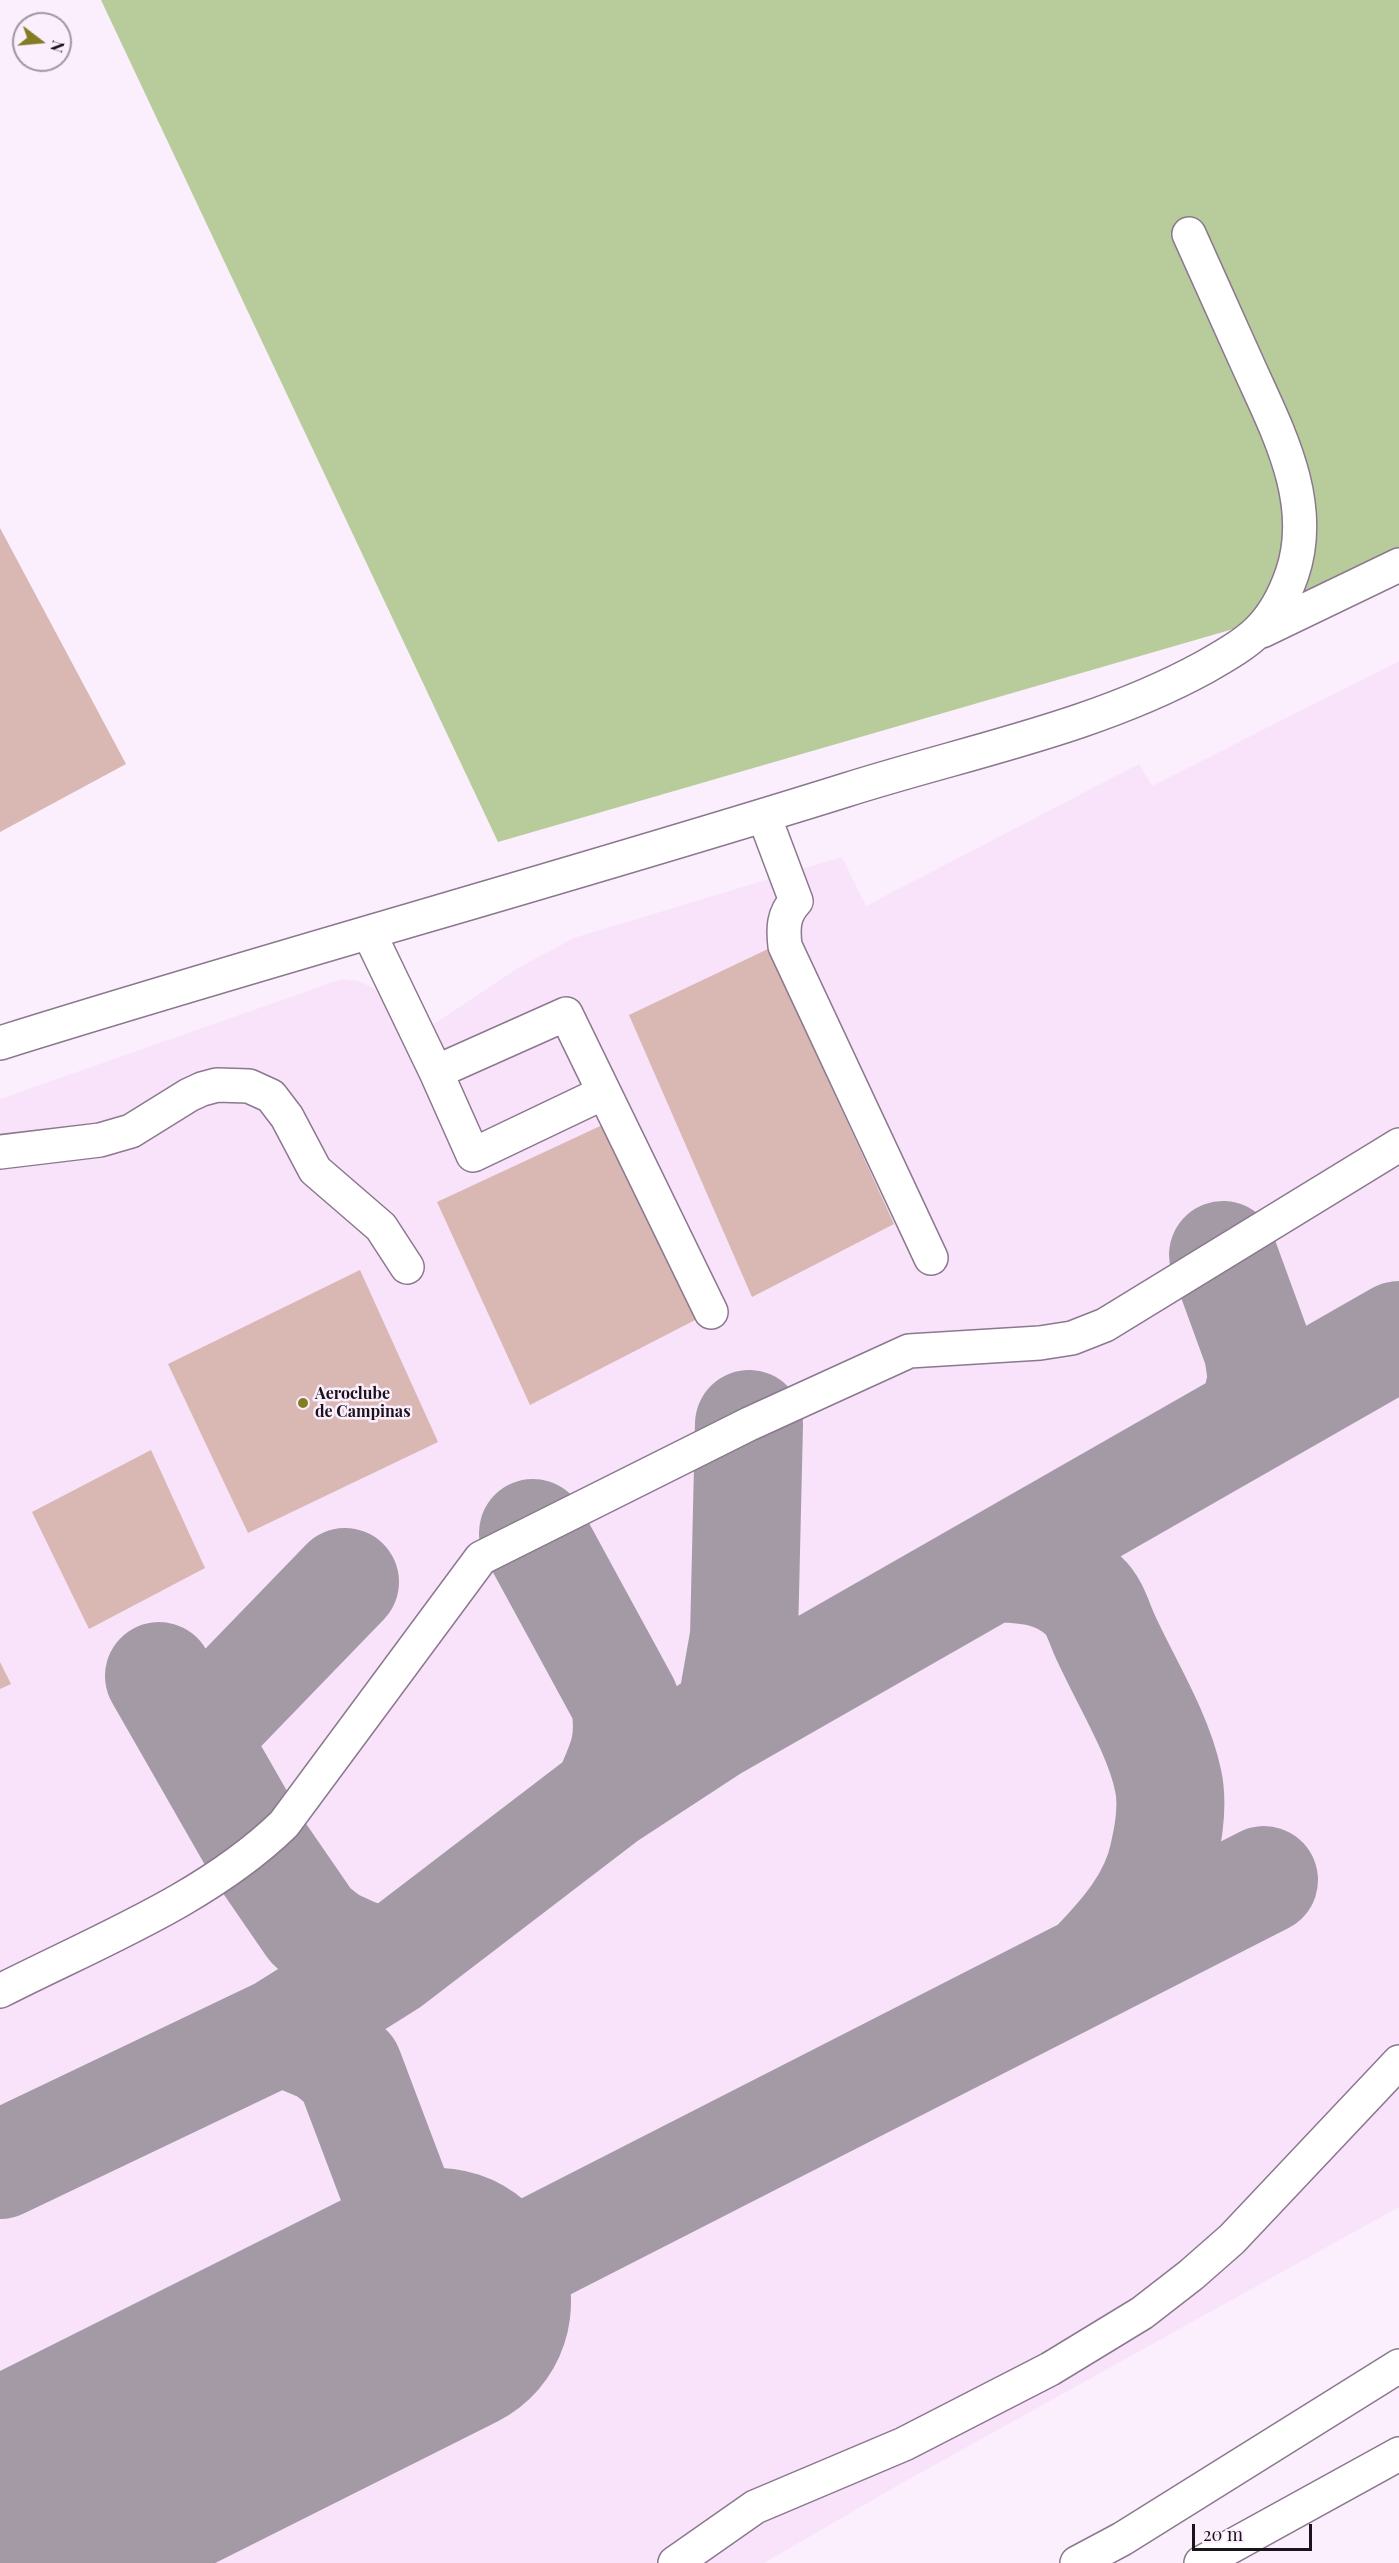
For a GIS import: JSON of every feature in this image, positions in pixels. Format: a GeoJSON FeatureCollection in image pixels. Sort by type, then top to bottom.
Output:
{"type":"FeatureCollection","features":[{"type":"Feature","properties":{"kind":"street"},"geometry":{"type":"LineString","coordinates":[[1189,234],[1271,417],[1295,484],[1299,530],[1297,555],[1285,590],[1262,631]]}},
{"type":"Feature","properties":{"kind":"street"},"geometry":{"type":"LineString","coordinates":[[0,1042],[1094,716],[1148,695],[1206,666],[1262,631],[1399,566]]}},
{"type":"Feature","properties":{"kind":"street"},"geometry":{"type":"LineString","coordinates":[[764,816],[796,901],[790,907],[783,925],[785,946],[932,1258]]}},
{"type":"Feature","properties":{"kind":"street"},"geometry":{"type":"LineString","coordinates":[[369,933],[473,1155],[603,1093]]}},
{"type":"Feature","properties":{"kind":"street"},"geometry":{"type":"LineString","coordinates":[[436,1072],[566,1014],[711,1312]]}},
{"type":"Feature","properties":{"kind":"street"},"geometry":{"type":"LineString","coordinates":[[0,1152],[100,1140],[131,1131],[202,1089],[217,1085],[249,1086],[271,1096],[315,1170],[381,1227],[406,1267]]}},
{"type":"Feature","properties":{"kind":"street"},"geometry":{"type":"LineString","coordinates":[[0,1991],[201,1889],[258,1849],[284,1824],[482,1558],[749,1424],[909,1351],[1040,1343],[1072,1338],[1105,1325],[1399,1145]]}},
{"type":"Feature","properties":{"kind":"street"},"geometry":{"type":"LineString","coordinates":[[675,2563],[755,2507],[904,2444],[1050,2369],[1142,2313],[1232,2239],[1399,2062]]}},
{"type":"Feature","properties":{"kind":"street"},"geometry":{"type":"LineString","coordinates":[[1077,2563],[1122,2539],[1399,2366]]}},
{"type":"Feature","properties":{"kind":"street"},"geometry":{"type":"LineString","coordinates":[[1201,2563],[1399,2454]]}},
{"type":"Feature","properties":{"kind":"shaded area"},"geometry":{"type":"Polygon","coordinates":[[[1399,661],[1399,2207],[895,2487],[764,2563],[0,2563],[0,1099],[342,979],[359,981],[375,989],[407,1042],[518,968],[574,938],[842,857],[866,906],[1139,764],[1152,786],[1399,661]]]}},
{"type":"Feature","properties":{"kind":"green space"},"geometry":{"type":"Polygon","coordinates":[[[101,0],[1399,0],[1399,581],[498,842],[101,0]]]}},
{"type":"Feature","properties":{"kind":"building"},"geometry":{"type":"Polygon","coordinates":[[[0,528],[126,764],[0,832],[0,528]]]}},
{"type":"Feature","properties":{"kind":"building"},"geometry":{"type":"Polygon","coordinates":[[[768,949],[894,1224],[752,1297],[629,1015],[768,949]]]}},
{"type":"Feature","properties":{"kind":"building"},"geometry":{"type":"Polygon","coordinates":[[[611,1121],[701,1317],[530,1405],[437,1202],[611,1121]]]}},
{"type":"Feature","properties":{"kind":"building","name":"Aeroclube de Campinas"},"geometry":{"type":"Polygon","coordinates":[[[360,1270],[438,1442],[248,1533],[168,1364],[360,1270]]]}},
{"type":"Feature","properties":{"kind":"building"},"geometry":{"type":"Polygon","coordinates":[[[151,1450],[205,1568],[89,1629],[32,1512],[151,1450]]]}},
{"type":"Feature","properties":{"kind":"building"},"geometry":{"type":"Polygon","coordinates":[[[0,1662],[11,1684],[0,1689],[0,1662]]]}},
{"type":"Feature","properties":{"kind":"taxiway"},"geometry":{"type":"LineString","coordinates":[[1223,1255],[1258,1351],[1262,1379],[1253,1418]]}},
{"type":"Feature","properties":{"kind":"taxiway"},"geometry":{"type":"LineString","coordinates":[[0,2165],[281,2031],[389,1963],[606,1797],[713,1727],[1399,1335]]}},
{"type":"Feature","properties":{"kind":"taxiway"},"geometry":{"type":"LineString","coordinates":[[730,1716],[744,1637],[749,1424]]}},
{"type":"Feature","properties":{"kind":"taxiway"},"geometry":{"type":"LineString","coordinates":[[533,1533],[625,1702],[627,1729],[624,1751],[606,1797]]}},
{"type":"Feature","properties":{"kind":"taxiway"},"geometry":{"type":"LineString","coordinates":[[992,1568],[1042,1573],[1075,1588],[1089,1601],[1157,1744],[1168,1780],[1169,1826],[1160,1870],[1137,1915],[1092,1967]]}},
{"type":"Feature","properties":{"kind":"taxiway"},"geometry":{"type":"LineString","coordinates":[[195,1737],[345,1582]]}},
{"type":"Feature","properties":{"kind":"taxiway"},"geometry":{"type":"LineString","coordinates":[[159,1676],[258,1849],[311,1926],[330,1941],[356,1953],[389,1963]]}},
{"type":"Feature","properties":{"kind":"taxiway"},"geometry":{"type":"LineString","coordinates":[[281,2031],[326,2050],[349,2069],[437,2302],[1264,1880]]}},
{"type":"Feature","properties":{"kind":"taxiway"},"geometry":{"type":"LineString","coordinates":[[0,2476],[19,2483],[64,2489]]}},
{"type":"Feature","properties":{"kind":"runway"},"geometry":{"type":"LineString","coordinates":[[0,2521],[437,2302]]}},
{"type":"Feature","properties":{"kind":"place","name":"Aeroclube de Campinas"},"geometry":{"type":"Point","coordinates":[303,1403]}}]}
